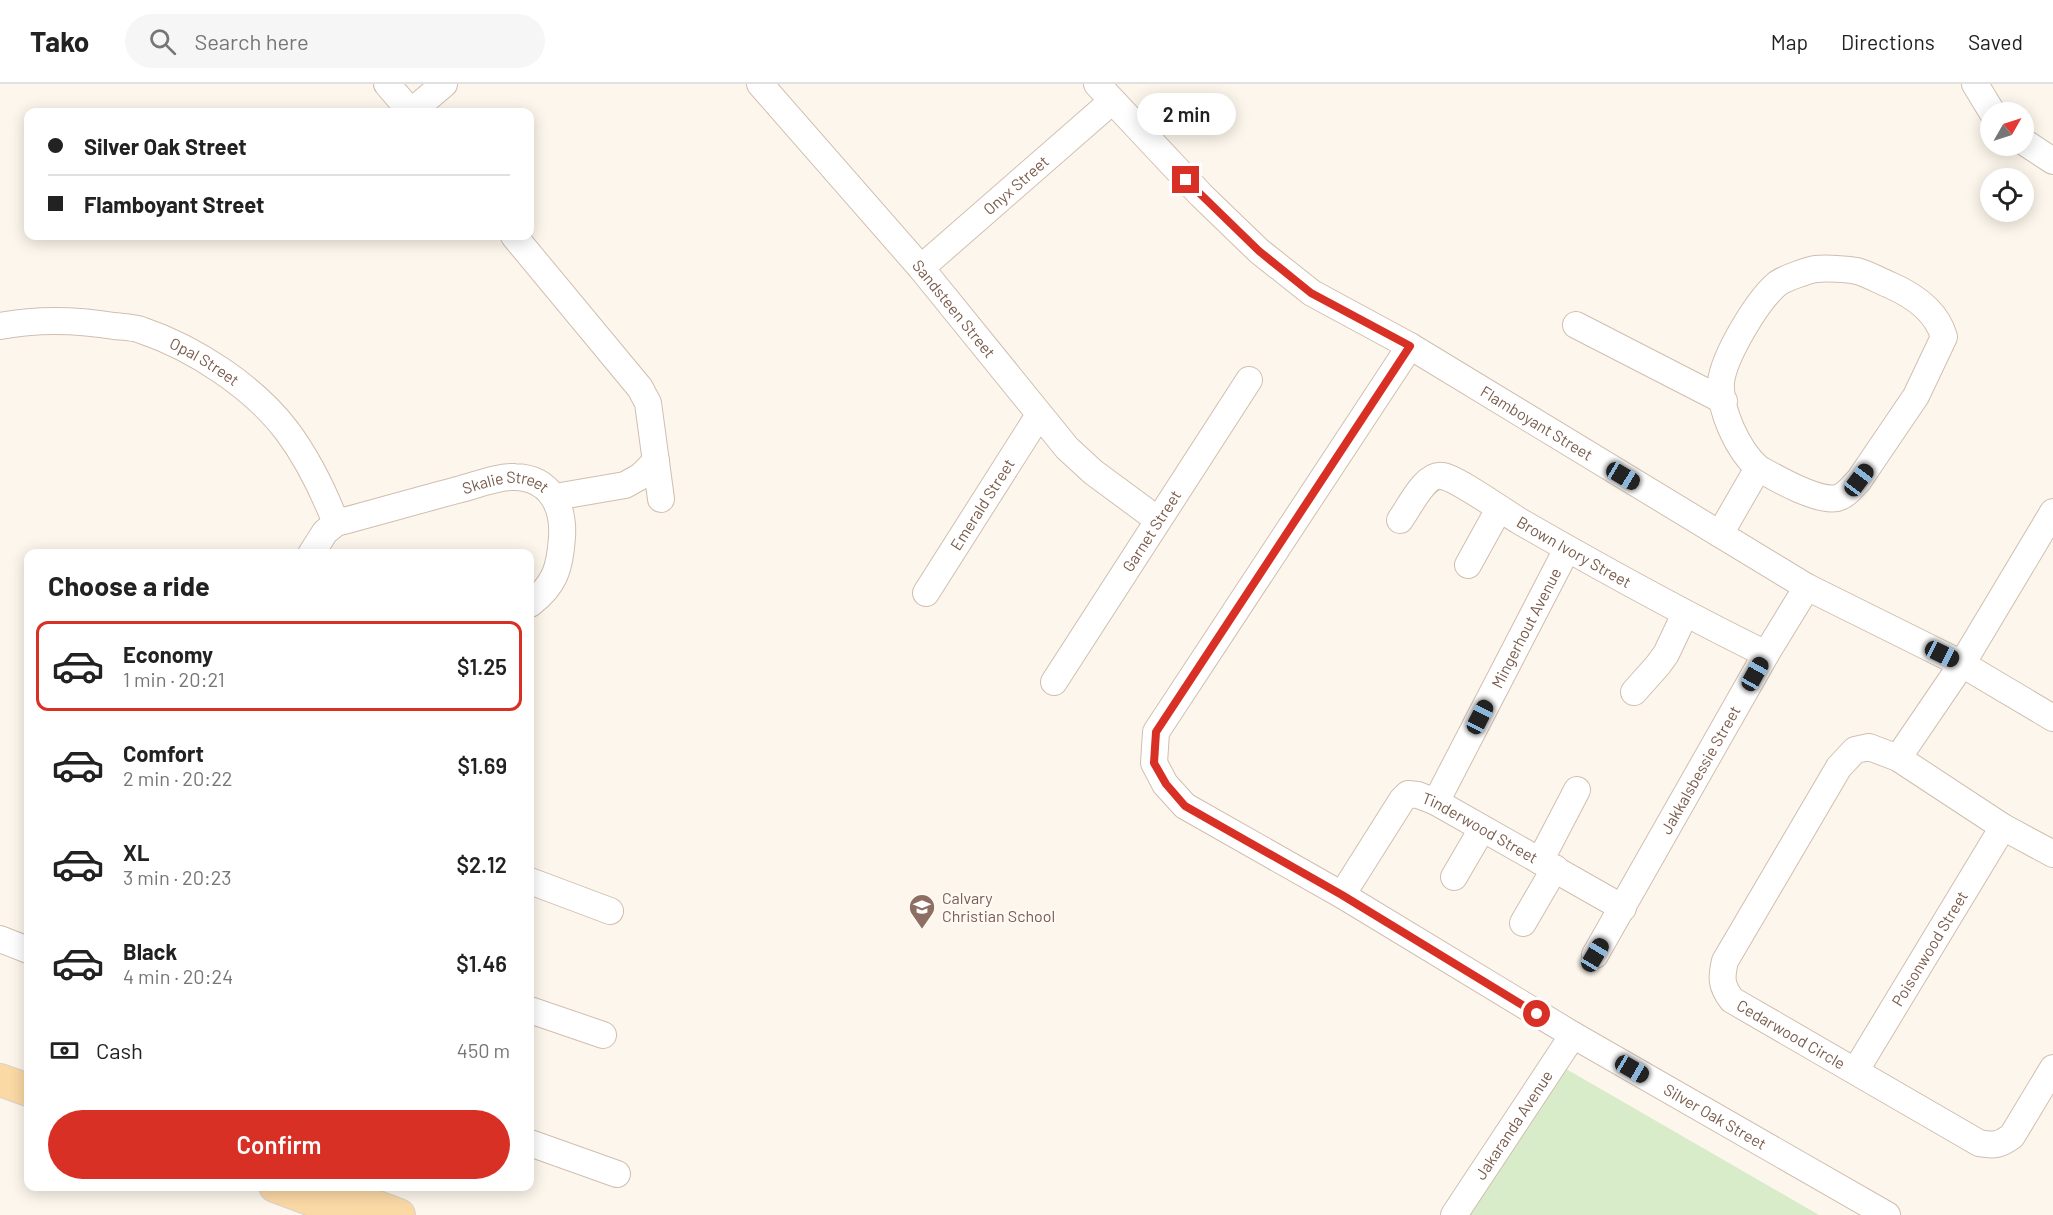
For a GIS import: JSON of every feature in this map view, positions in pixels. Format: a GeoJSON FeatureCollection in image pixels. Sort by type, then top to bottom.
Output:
{"type":"FeatureCollection","features":[{"type":"Feature","properties":{"kind":"main road"},"geometry":{"type":"LineString","coordinates":[[0,1080],[24,1089]]}},
{"type":"Feature","properties":{"kind":"main road"},"geometry":{"type":"LineString","coordinates":[[288,1191],[353,1215]]}},
{"type":"Feature","properties":{"kind":"main road"},"geometry":{"type":"LineString","coordinates":[[334,1191],[399,1215]]}},
{"type":"Feature","properties":{"kind":"street"},"geometry":{"type":"LineString","coordinates":[[387,84],[408,108]]}},
{"type":"Feature","properties":{"kind":"street"},"geometry":{"type":"LineString","coordinates":[[416,108],[444,84]]}},
{"type":"Feature","properties":{"kind":"street","name":"Sandsteen Street"},"geometry":{"type":"LineString","coordinates":[[760,84],[921,268],[1067,448],[1093,472],[1158,520]]}},
{"type":"Feature","properties":{"kind":"street"},"geometry":{"type":"LineString","coordinates":[[1975,84],[1986,102]]}},
{"type":"Feature","properties":{"kind":"street","name":"Onyx Street"},"geometry":{"type":"LineString","coordinates":[[921,268],[1104,93]]}},
{"type":"Feature","properties":{"kind":"street","name":"Flamboyant Street"},"geometry":{"type":"LineString","coordinates":[[1104,93],[1201,195],[1259,251],[1311,293],[1410,346],[1807,587],[1962,664],[2053,718]]}},
{"type":"Feature","properties":{"kind":"street"},"geometry":{"type":"LineString","coordinates":[[2034,149],[2053,161]]}},
{"type":"Feature","properties":{"kind":"street"},"geometry":{"type":"LineString","coordinates":[[517,240],[640,388],[648,402],[661,499]]}},
{"type":"Feature","properties":{"kind":"street"},"geometry":{"type":"LineString","coordinates":[[1815,269],[1857,271],[1900,289],[1928,309],[1940,323],[1944,337],[1916,396],[1875,458],[1848,492],[1837,498],[1817,495],[1798,489],[1758,468],[1750,461],[1733,434],[1721,385],[1723,371],[1739,337],[1762,301],[1779,282],[1815,269]]}},
{"type":"Feature","properties":{"kind":"street","name":"Opal Street"},"geometry":{"type":"LineString","coordinates":[[0,326],[37,322],[92,323],[140,330],[189,351],[247,388],[285,429],[306,458],[324,491],[336,524]]}},
{"type":"Feature","properties":{"kind":"street"},"geometry":{"type":"LineString","coordinates":[[1576,325],[1724,401]]}},
{"type":"Feature","properties":{"kind":"street","name":"Silver Oak Street"},"geometry":{"type":"LineString","coordinates":[[1410,346],[1156,732],[1154,763],[1166,784],[1185,806],[1342,895],[1573,1035],[1887,1215]]}},
{"type":"Feature","properties":{"kind":"street","name":"Garnet Street"},"geometry":{"type":"LineString","coordinates":[[1054,682],[1249,380]]}},
{"type":"Feature","properties":{"kind":"street","name":"Emerald Street"},"geometry":{"type":"LineString","coordinates":[[926,593],[1039,415]]}},
{"type":"Feature","properties":{"kind":"street"},"geometry":{"type":"LineString","coordinates":[[555,497],[625,485],[641,476],[656,461]]}},
{"type":"Feature","properties":{"kind":"street"},"geometry":{"type":"LineString","coordinates":[[1720,534],[1758,468]]}},
{"type":"Feature","properties":{"kind":"street","name":"Brown Ivory Street"},"geometry":{"type":"LineString","coordinates":[[1400,520],[1422,486],[1430,478],[1441,475],[1454,480],[1499,509],[1685,614],[1766,654]]}},
{"type":"Feature","properties":{"kind":"street","name":"Skalie Street"},"geometry":{"type":"LineString","coordinates":[[336,524],[481,483],[514,476],[531,480],[555,497],[563,521],[560,565],[553,582],[534,601]]}},
{"type":"Feature","properties":{"kind":"street"},"geometry":{"type":"LineString","coordinates":[[1468,565],[1499,509]]}},
{"type":"Feature","properties":{"kind":"street"},"geometry":{"type":"LineString","coordinates":[[1898,758],[1962,664],[2053,512]]}},
{"type":"Feature","properties":{"kind":"street"},"geometry":{"type":"LineString","coordinates":[[314,549],[325,532],[336,524]]}},
{"type":"Feature","properties":{"kind":"street","name":"Mingerhout Avenue"},"geometry":{"type":"LineString","coordinates":[[1436,802],[1568,549]]}},
{"type":"Feature","properties":{"kind":"street","name":"Jakkalsbessie Street"},"geometry":{"type":"LineString","coordinates":[[1595,955],[1766,654],[1807,587]]}},
{"type":"Feature","properties":{"kind":"street"},"geometry":{"type":"LineString","coordinates":[[1634,692],[1666,654],[1685,614]]}},
{"type":"Feature","properties":{"kind":"street","name":"Cedarwood Circle"},"geometry":{"type":"LineString","coordinates":[[2053,854],[2003,827],[1898,758],[1869,747],[1855,750],[1839,767],[1725,961],[1721,976],[1723,989],[1732,1000],[1979,1143],[1992,1146],[2002,1144],[2012,1136],[2053,1068]]}},
{"type":"Feature","properties":{"kind":"street"},"geometry":{"type":"LineString","coordinates":[[1523,923],[1577,790]]}},
{"type":"Feature","properties":{"kind":"street","name":"Tinderwood Street"},"geometry":{"type":"LineString","coordinates":[[1342,895],[1402,800],[1408,795],[1418,795],[1436,802],[1623,908]]}},
{"type":"Feature","properties":{"kind":"street","name":"Poisonwood Street"},"geometry":{"type":"LineString","coordinates":[[1856,1070],[2003,827]]}},
{"type":"Feature","properties":{"kind":"street"},"geometry":{"type":"LineString","coordinates":[[1454,877],[1482,829]]}},
{"type":"Feature","properties":{"kind":"street"},"geometry":{"type":"LineString","coordinates":[[534,882],[610,911]]}},
{"type":"Feature","properties":{"kind":"street"},"geometry":{"type":"LineString","coordinates":[[0,939],[24,948]]}},
{"type":"Feature","properties":{"kind":"street"},"geometry":{"type":"LineString","coordinates":[[534,1011],[603,1035]]}},
{"type":"Feature","properties":{"kind":"street"},"geometry":{"type":"LineString","coordinates":[[1537,1014],[1544,1041],[1542,1082]]}},
{"type":"Feature","properties":{"kind":"street","name":"Jakaranda Avenue"},"geometry":{"type":"LineString","coordinates":[[1454,1215],[1573,1035]]}},
{"type":"Feature","properties":{"kind":"street"},"geometry":{"type":"LineString","coordinates":[[534,1144],[617,1174]]}},
{"type":"Feature","properties":{"kind":"green space"},"geometry":{"type":"Polygon","coordinates":[[[1561,1066],[1819,1215],[1470,1215],[1561,1066]]]}},
{"type":"Feature","properties":{"kind":"place","name":"Calvary Christian School"},"geometry":{"type":"Point","coordinates":[922,930]}},
{"type":"Feature","properties":{"kind":"route"},"geometry":{"type":"LineString","coordinates":[[1186,180],[1259,251],[1311,293],[1410,346],[1156,732],[1154,763],[1166,784],[1185,806],[1342,895],[1537,1014]]}}]}
